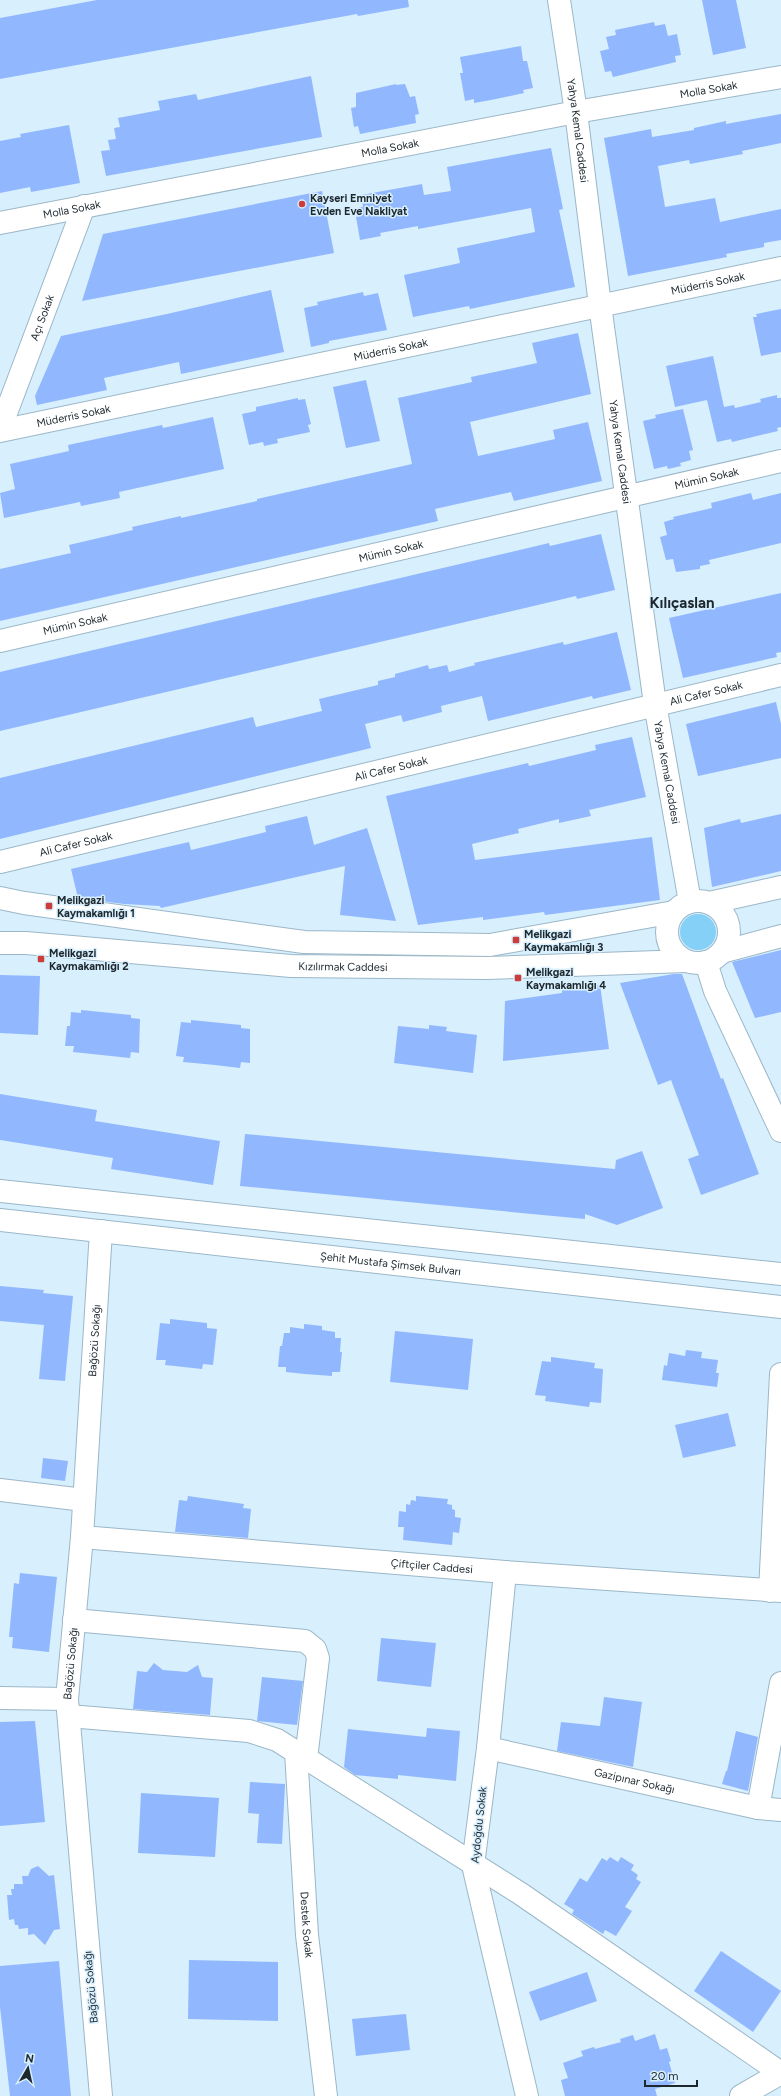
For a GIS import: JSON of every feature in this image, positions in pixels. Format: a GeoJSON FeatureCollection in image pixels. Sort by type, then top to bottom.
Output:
{"type":"FeatureCollection","features":[{"type":"Feature","properties":{"kind":"street","name":"Yahya Kemal Caddesi"},"geometry":{"type":"LineString","coordinates":[[559,0],[576,112],[600,305],[628,498],[655,704],[691,906]]}},
{"type":"Feature","properties":{"kind":"street","name":"Molla Sokak"},"geometry":{"type":"LineString","coordinates":[[0,223],[576,112],[781,77]]}},
{"type":"Feature","properties":{"kind":"street","name":"Açı Sokak"},"geometry":{"type":"LineString","coordinates":[[0,430],[84,206]]}},
{"type":"Feature","properties":{"kind":"street","name":"Müderris Sokak"},"geometry":{"type":"LineString","coordinates":[[0,430],[781,268]]}},
{"type":"Feature","properties":{"kind":"street","name":"Mümin Sokak"},"geometry":{"type":"LineString","coordinates":[[0,641],[628,498],[781,461]]}},
{"type":"Feature","properties":{"kind":"street","name":"Ali Cafer Sokak"},"geometry":{"type":"LineString","coordinates":[[0,862],[781,675]]}},
{"type":"Feature","properties":{"kind":"street","name":"Kızılırmak Caddesi"},"geometry":{"type":"LineString","coordinates":[[0,898],[24,903],[304,942],[490,945],[781,887]]}},
{"type":"Feature","properties":{"kind":"street"},"geometry":{"type":"LineString","coordinates":[[691,906],[724,915],[728,924],[729,934],[727,943],[705,958],[672,949],[668,940],[668,921],[691,906]]}},
{"type":"Feature","properties":{"kind":"street","name":"Kızılırmak Caddesi"},"geometry":{"type":"LineString","coordinates":[[0,943],[26,943],[291,966],[487,968],[705,958],[781,936]]}},
{"type":"Feature","properties":{"kind":"street"},"geometry":{"type":"LineString","coordinates":[[705,958],[715,991],[781,1131]]}},
{"type":"Feature","properties":{"kind":"street"},"geometry":{"type":"LineString","coordinates":[[0,1191],[781,1274]]}},
{"type":"Feature","properties":{"kind":"street","name":"Şehit Mustafa Şimsek Bulvarı"},"geometry":{"type":"LineString","coordinates":[[0,1220],[781,1307]]}},
{"type":"Feature","properties":{"kind":"street","name":"Bağözü Sokağı"},"geometry":{"type":"LineString","coordinates":[[101,1231],[82,1537],[68,1707],[101,2096]]}},
{"type":"Feature","properties":{"kind":"street"},"geometry":{"type":"LineString","coordinates":[[775,1591],[781,1374]]}},
{"type":"Feature","properties":{"kind":"street"},"geometry":{"type":"LineString","coordinates":[[0,1490],[84,1500]]}},
{"type":"Feature","properties":{"kind":"street","name":"Çiftçiler Caddesi"},"geometry":{"type":"LineString","coordinates":[[82,1537],[505,1572],[775,1591]]}},
{"type":"Feature","properties":{"kind":"street","name":"Aydoğdu Sokak"},"geometry":{"type":"LineString","coordinates":[[505,1572],[488,1748],[474,1865],[527,2096]]}},
{"type":"Feature","properties":{"kind":"street","name":"Destek Sokak"},"geometry":{"type":"LineString","coordinates":[[74,1620],[306,1641],[315,1649],[318,1658],[301,1755],[307,1935],[326,2096]]}},
{"type":"Feature","properties":{"kind":"street"},"geometry":{"type":"LineString","coordinates":[[758,1808],[781,1683]]}},
{"type":"Feature","properties":{"kind":"street"},"geometry":{"type":"LineString","coordinates":[[0,1698],[249,1731],[277,1740],[521,1894],[596,1944],[781,2073],[741,2096]]}},
{"type":"Feature","properties":{"kind":"street","name":"Gazipınar Sokağı"},"geometry":{"type":"LineString","coordinates":[[488,1748],[758,1808],[781,1810]]}},
{"type":"Feature","properties":{"kind":"shaded area"},"geometry":{"type":"Polygon","coordinates":[[[702,914],[711,919],[715,925],[715,939],[711,945],[702,950],[694,950],[685,945],[681,939],[680,928],[685,919],[691,915],[702,914]]]}},
{"type":"Feature","properties":{"kind":"building"},"geometry":{"type":"Polygon","coordinates":[[[97,0],[408,0],[409,7],[358,16],[357,14],[0,79],[0,18],[97,0]]]}},
{"type":"Feature","properties":{"kind":"building"},"geometry":{"type":"Polygon","coordinates":[[[702,0],[736,0],[746,48],[713,55],[702,0]]]}},
{"type":"Feature","properties":{"kind":"building"},"geometry":{"type":"Polygon","coordinates":[[[654,22],[655,26],[665,24],[668,36],[677,34],[681,55],[675,56],[676,62],[613,77],[611,71],[605,72],[600,51],[609,49],[606,37],[616,35],[615,30],[654,22]]]}},
{"type":"Feature","properties":{"kind":"building"},"geometry":{"type":"Polygon","coordinates":[[[521,46],[523,61],[527,61],[533,88],[523,90],[524,93],[491,100],[474,103],[474,99],[465,101],[460,73],[463,73],[460,57],[521,46]]]}},
{"type":"Feature","properties":{"kind":"building"},"geometry":{"type":"Polygon","coordinates":[[[311,76],[322,137],[106,176],[101,151],[110,150],[108,140],[116,139],[114,128],[120,127],[118,118],[160,110],[158,101],[196,94],[198,100],[311,76]]]}},
{"type":"Feature","properties":{"kind":"building"},"geometry":{"type":"Polygon","coordinates":[[[396,84],[405,84],[410,97],[415,96],[419,114],[415,115],[416,123],[360,134],[358,126],[354,127],[351,108],[356,107],[356,93],[396,84]]]}},
{"type":"Feature","properties":{"kind":"building"},"geometry":{"type":"Polygon","coordinates":[[[781,114],[781,143],[742,151],[743,154],[690,164],[689,160],[658,166],[665,207],[715,198],[720,222],[781,209],[781,240],[764,243],[764,247],[726,254],[727,257],[628,276],[604,138],[651,129],[652,137],[694,130],[694,128],[726,121],[726,124],[781,114]]]}},
{"type":"Feature","properties":{"kind":"building"},"geometry":{"type":"Polygon","coordinates":[[[69,125],[80,183],[31,192],[30,187],[0,193],[0,141],[21,137],[20,134],[69,125]]]}},
{"type":"Feature","properties":{"kind":"building"},"geometry":{"type":"Polygon","coordinates":[[[551,148],[563,209],[559,210],[575,287],[470,309],[469,306],[413,317],[404,275],[460,263],[457,248],[535,232],[531,208],[418,229],[418,226],[380,233],[381,236],[360,240],[356,217],[360,216],[358,208],[363,207],[361,195],[422,184],[424,195],[451,191],[447,167],[551,148]]]}},
{"type":"Feature","properties":{"kind":"building"},"geometry":{"type":"Polygon","coordinates":[[[322,191],[334,253],[82,301],[103,234],[322,191]]]}},
{"type":"Feature","properties":{"kind":"building"},"geometry":{"type":"Polygon","coordinates":[[[271,290],[284,352],[181,374],[179,362],[104,378],[107,390],[37,405],[35,396],[61,336],[271,290]]]}},
{"type":"Feature","properties":{"kind":"building"},"geometry":{"type":"Polygon","coordinates":[[[363,292],[364,296],[378,293],[387,330],[329,341],[329,343],[311,347],[304,308],[318,305],[317,302],[363,292]]]}},
{"type":"Feature","properties":{"kind":"building"},"geometry":{"type":"Polygon","coordinates":[[[781,309],[781,352],[761,356],[753,317],[757,317],[756,314],[781,309]]]}},
{"type":"Feature","properties":{"kind":"building"},"geometry":{"type":"Polygon","coordinates":[[[578,333],[591,394],[470,422],[478,456],[555,439],[553,430],[588,422],[602,481],[514,501],[511,492],[435,509],[438,521],[0,621],[0,569],[71,553],[69,545],[133,530],[132,527],[257,501],[257,499],[412,464],[398,398],[472,382],[471,377],[537,363],[532,343],[578,333]]]}},
{"type":"Feature","properties":{"kind":"building"},"geometry":{"type":"Polygon","coordinates":[[[713,356],[724,407],[734,405],[735,408],[761,402],[760,399],[777,395],[777,398],[781,398],[781,427],[777,428],[778,431],[732,442],[731,439],[717,442],[707,400],[675,407],[666,366],[713,356]]]}},
{"type":"Feature","properties":{"kind":"building"},"geometry":{"type":"Polygon","coordinates":[[[366,380],[380,441],[346,448],[333,387],[366,380]]]}},
{"type":"Feature","properties":{"kind":"building"},"geometry":{"type":"Polygon","coordinates":[[[298,398],[298,400],[305,399],[311,424],[308,425],[310,432],[277,439],[278,443],[264,446],[263,442],[249,445],[242,414],[256,411],[256,407],[298,398]]]}},
{"type":"Feature","properties":{"kind":"building"},"geometry":{"type":"Polygon","coordinates":[[[683,409],[693,450],[689,451],[691,460],[680,463],[681,466],[668,469],[667,466],[654,469],[643,421],[656,418],[655,415],[683,409]]]}},
{"type":"Feature","properties":{"kind":"building"},"geometry":{"type":"Polygon","coordinates":[[[213,417],[224,469],[119,492],[120,498],[81,506],[80,502],[4,518],[0,493],[15,489],[10,464],[69,451],[68,445],[162,425],[163,428],[213,417]]]}},
{"type":"Feature","properties":{"kind":"building"},"geometry":{"type":"Polygon","coordinates":[[[751,493],[753,500],[781,493],[781,543],[709,560],[710,564],[700,566],[700,569],[676,572],[673,559],[666,560],[660,537],[667,535],[664,522],[674,519],[673,517],[712,508],[711,503],[751,493]]]}},
{"type":"Feature","properties":{"kind":"building"},"geometry":{"type":"Polygon","coordinates":[[[601,534],[615,590],[577,599],[576,596],[0,731],[0,672],[549,543],[550,546],[601,534]]]}},
{"type":"Feature","properties":{"kind":"building"},"geometry":{"type":"Polygon","coordinates":[[[781,593],[781,652],[776,653],[777,657],[683,678],[669,618],[781,593]]]}},
{"type":"Feature","properties":{"kind":"building"},"geometry":{"type":"Polygon","coordinates":[[[617,632],[631,690],[593,699],[592,696],[488,721],[482,696],[441,706],[442,712],[403,722],[401,715],[365,724],[371,748],[0,839],[0,778],[253,717],[256,727],[322,711],[319,699],[378,685],[378,681],[395,677],[395,674],[428,665],[429,669],[447,665],[449,672],[475,665],[474,663],[563,642],[564,645],[617,632]]]}},
{"type":"Feature","properties":{"kind":"building"},"geometry":{"type":"Polygon","coordinates":[[[776,702],[781,724],[781,758],[698,776],[686,724],[776,702]]]}},
{"type":"Feature","properties":{"kind":"building"},"geometry":{"type":"Polygon","coordinates":[[[632,737],[646,797],[589,810],[591,816],[559,823],[559,819],[518,829],[519,833],[472,844],[475,860],[652,837],[660,900],[545,915],[544,912],[483,920],[483,917],[418,925],[386,796],[528,763],[529,766],[596,750],[595,745],[632,737]]]}},
{"type":"Feature","properties":{"kind":"building"},"geometry":{"type":"Polygon","coordinates":[[[781,814],[781,871],[712,887],[704,828],[740,819],[741,823],[781,814]]]}},
{"type":"Feature","properties":{"kind":"building"},"geometry":{"type":"Polygon","coordinates":[[[307,816],[314,845],[367,828],[396,921],[340,915],[345,866],[161,908],[160,906],[124,904],[78,898],[71,869],[189,842],[191,850],[266,832],[265,826],[307,816]]]}},
{"type":"Feature","properties":{"kind":"building"},"geometry":{"type":"Polygon","coordinates":[[[781,950],[781,1012],[755,1018],[732,962],[781,950]]]}},
{"type":"Feature","properties":{"kind":"building"},"geometry":{"type":"Polygon","coordinates":[[[682,974],[721,1079],[723,1078],[759,1174],[701,1195],[688,1159],[699,1155],[671,1080],[658,1085],[620,983],[682,974]]]}},
{"type":"Feature","properties":{"kind":"building"},"geometry":{"type":"Polygon","coordinates":[[[0,975],[40,976],[38,1035],[0,1033],[0,975]]]}},
{"type":"Feature","properties":{"kind":"building"},"geometry":{"type":"Polygon","coordinates":[[[600,985],[609,1049],[503,1061],[505,1001],[562,993],[562,990],[600,985]]]}},
{"type":"Feature","properties":{"kind":"building"},"geometry":{"type":"Polygon","coordinates":[[[81,1010],[131,1015],[131,1018],[140,1019],[139,1053],[131,1052],[130,1058],[73,1052],[74,1046],[65,1046],[67,1026],[70,1026],[71,1012],[81,1013],[81,1010]]]}},
{"type":"Feature","properties":{"kind":"building"},"geometry":{"type":"Polygon","coordinates":[[[191,1020],[241,1025],[241,1028],[250,1029],[250,1063],[241,1062],[240,1068],[183,1062],[184,1057],[176,1056],[181,1022],[191,1023],[191,1020]]]}},
{"type":"Feature","properties":{"kind":"building"},"geometry":{"type":"Polygon","coordinates":[[[429,1025],[447,1027],[446,1031],[477,1035],[473,1073],[394,1063],[398,1026],[429,1029],[429,1025]]]}},
{"type":"Feature","properties":{"kind":"building"},"geometry":{"type":"Polygon","coordinates":[[[0,1094],[97,1110],[95,1121],[220,1141],[213,1185],[111,1169],[113,1158],[0,1140],[0,1094]]]}},
{"type":"Feature","properties":{"kind":"building"},"geometry":{"type":"Polygon","coordinates":[[[245,1134],[615,1169],[616,1160],[642,1151],[663,1208],[617,1225],[585,1214],[585,1219],[240,1186],[245,1134]]]}},
{"type":"Feature","properties":{"kind":"building"},"geometry":{"type":"Polygon","coordinates":[[[0,1286],[44,1290],[43,1293],[73,1296],[65,1381],[39,1379],[44,1325],[0,1321],[0,1286]]]}},
{"type":"Feature","properties":{"kind":"building"},"geometry":{"type":"Polygon","coordinates":[[[170,1319],[207,1323],[207,1328],[217,1329],[213,1365],[203,1364],[202,1369],[165,1365],[166,1360],[156,1360],[160,1323],[170,1324],[170,1319]]]}},
{"type":"Feature","properties":{"kind":"building"},"geometry":{"type":"Polygon","coordinates":[[[304,1324],[322,1326],[322,1330],[335,1332],[335,1338],[341,1338],[340,1352],[342,1352],[340,1372],[332,1372],[332,1376],[305,1374],[286,1372],[286,1367],[278,1367],[280,1346],[282,1346],[284,1333],[290,1333],[290,1327],[304,1329],[304,1324]]]}},
{"type":"Feature","properties":{"kind":"building"},"geometry":{"type":"Polygon","coordinates":[[[395,1331],[473,1339],[468,1390],[390,1382],[395,1331]]]}},
{"type":"Feature","properties":{"kind":"building"},"geometry":{"type":"Polygon","coordinates":[[[686,1350],[702,1352],[701,1358],[718,1360],[716,1373],[719,1373],[717,1387],[662,1380],[664,1365],[667,1366],[669,1353],[685,1356],[686,1350]]]}},
{"type":"Feature","properties":{"kind":"building"},"geometry":{"type":"Polygon","coordinates":[[[551,1357],[595,1363],[594,1368],[603,1369],[601,1403],[590,1402],[589,1407],[545,1401],[546,1396],[535,1395],[542,1361],[551,1362],[551,1357]]]}},
{"type":"Feature","properties":{"kind":"building"},"geometry":{"type":"Polygon","coordinates":[[[728,1413],[736,1446],[683,1458],[675,1425],[728,1413]]]}},
{"type":"Feature","properties":{"kind":"building"},"geometry":{"type":"Polygon","coordinates":[[[43,1458],[68,1461],[65,1481],[41,1478],[43,1458]]]}},
{"type":"Feature","properties":{"kind":"building"},"geometry":{"type":"Polygon","coordinates":[[[188,1496],[244,1504],[243,1508],[251,1509],[248,1538],[175,1532],[179,1500],[187,1501],[188,1496]]]}},
{"type":"Feature","properties":{"kind":"building"},"geometry":{"type":"Polygon","coordinates":[[[416,1496],[448,1499],[447,1504],[452,1505],[452,1509],[455,1510],[455,1517],[461,1518],[459,1533],[453,1532],[452,1545],[403,1540],[404,1527],[398,1527],[399,1511],[406,1512],[406,1504],[410,1505],[411,1500],[416,1501],[416,1496]]]}},
{"type":"Feature","properties":{"kind":"building"},"geometry":{"type":"Polygon","coordinates":[[[20,1573],[57,1577],[49,1652],[12,1648],[13,1637],[9,1637],[14,1583],[19,1584],[20,1573]]]}},
{"type":"Feature","properties":{"kind":"building"},"geometry":{"type":"Polygon","coordinates":[[[381,1638],[436,1643],[431,1687],[377,1681],[381,1638]]]}},
{"type":"Feature","properties":{"kind":"building"},"geometry":{"type":"Polygon","coordinates":[[[154,1663],[163,1670],[187,1672],[198,1665],[202,1677],[213,1678],[210,1715],[133,1709],[137,1671],[147,1672],[154,1663]]]}},
{"type":"Feature","properties":{"kind":"building"},"geometry":{"type":"Polygon","coordinates":[[[262,1677],[303,1681],[297,1725],[257,1721],[262,1677]]]}},
{"type":"Feature","properties":{"kind":"building"},"geometry":{"type":"Polygon","coordinates":[[[604,1697],[642,1702],[633,1767],[557,1751],[561,1722],[600,1726],[604,1697]]]}},
{"type":"Feature","properties":{"kind":"building"},"geometry":{"type":"Polygon","coordinates":[[[35,1721],[45,1822],[0,1826],[0,1722],[35,1721]]]}},
{"type":"Feature","properties":{"kind":"building"},"geometry":{"type":"Polygon","coordinates":[[[427,1728],[460,1731],[456,1781],[398,1775],[398,1779],[355,1775],[344,1767],[348,1729],[426,1737],[427,1728]]]}},
{"type":"Feature","properties":{"kind":"building"},"geometry":{"type":"Polygon","coordinates":[[[736,1731],[758,1737],[748,1791],[722,1784],[727,1771],[736,1731]]]}},
{"type":"Feature","properties":{"kind":"building"},"geometry":{"type":"Polygon","coordinates":[[[250,1782],[285,1784],[282,1844],[257,1843],[259,1814],[248,1813],[250,1782]]]}},
{"type":"Feature","properties":{"kind":"building"},"geometry":{"type":"Polygon","coordinates":[[[141,1793],[219,1798],[215,1857],[138,1853],[141,1793]]]}},
{"type":"Feature","properties":{"kind":"building"},"geometry":{"type":"Polygon","coordinates":[[[610,1857],[618,1862],[621,1857],[634,1865],[631,1870],[638,1875],[636,1879],[641,1882],[625,1907],[632,1911],[616,1936],[605,1930],[603,1934],[572,1914],[574,1910],[564,1904],[580,1878],[587,1882],[602,1858],[607,1861],[610,1857]]]}},
{"type":"Feature","properties":{"kind":"building"},"geometry":{"type":"Polygon","coordinates":[[[38,1866],[49,1876],[54,1875],[60,1929],[54,1930],[45,1945],[34,1934],[28,1935],[28,1928],[19,1929],[18,1925],[15,1925],[14,1919],[9,1920],[7,1895],[12,1895],[11,1889],[14,1889],[14,1884],[23,1884],[22,1876],[28,1876],[31,1869],[38,1866]]]}},
{"type":"Feature","properties":{"kind":"building"},"geometry":{"type":"Polygon","coordinates":[[[721,1951],[781,1991],[753,2032],[694,1991],[721,1951]]]}},
{"type":"Feature","properties":{"kind":"building"},"geometry":{"type":"Polygon","coordinates":[[[189,1960],[278,1962],[278,2021],[188,2019],[189,1960]]]}},
{"type":"Feature","properties":{"kind":"building"},"geometry":{"type":"Polygon","coordinates":[[[59,1961],[71,2096],[10,2096],[0,2007],[0,1966],[59,1961]]]}},
{"type":"Feature","properties":{"kind":"building"},"geometry":{"type":"Polygon","coordinates":[[[587,1972],[597,2001],[540,2021],[529,1992],[587,1972]]]}},
{"type":"Feature","properties":{"kind":"building"},"geometry":{"type":"Polygon","coordinates":[[[406,2014],[410,2050],[356,2056],[352,2019],[406,2014]]]}},
{"type":"Feature","properties":{"kind":"building"},"geometry":{"type":"Polygon","coordinates":[[[655,2034],[660,2050],[667,2048],[675,2083],[655,2089],[657,2096],[565,2096],[561,2080],[568,2078],[563,2063],[583,2056],[581,2051],[621,2042],[620,2039],[633,2035],[635,2041],[655,2034]]]}},
{"type":"Feature","properties":{"kind":"place","name":"Kayseri Emniyet Evden Eve Nakliyat"},"geometry":{"type":"Point","coordinates":[302,204]}},
{"type":"Feature","properties":{"kind":"place","name":"Melikgazi Kaymakamlığı 1"},"geometry":{"type":"Point","coordinates":[49,906]}},
{"type":"Feature","properties":{"kind":"place","name":"Melikgazi Kaymakamlığı 3"},"geometry":{"type":"Point","coordinates":[516,940]}},
{"type":"Feature","properties":{"kind":"place","name":"Melikgazi Kaymakamlığı 2"},"geometry":{"type":"Point","coordinates":[41,959]}},
{"type":"Feature","properties":{"kind":"place","name":"Melikgazi Kaymakamlığı 4"},"geometry":{"type":"Point","coordinates":[518,978]}},
{"type":"Feature","properties":{"kind":"district","name":"Kılıçaslan"},"geometry":{"type":"Point","coordinates":[682,603]}}]}
